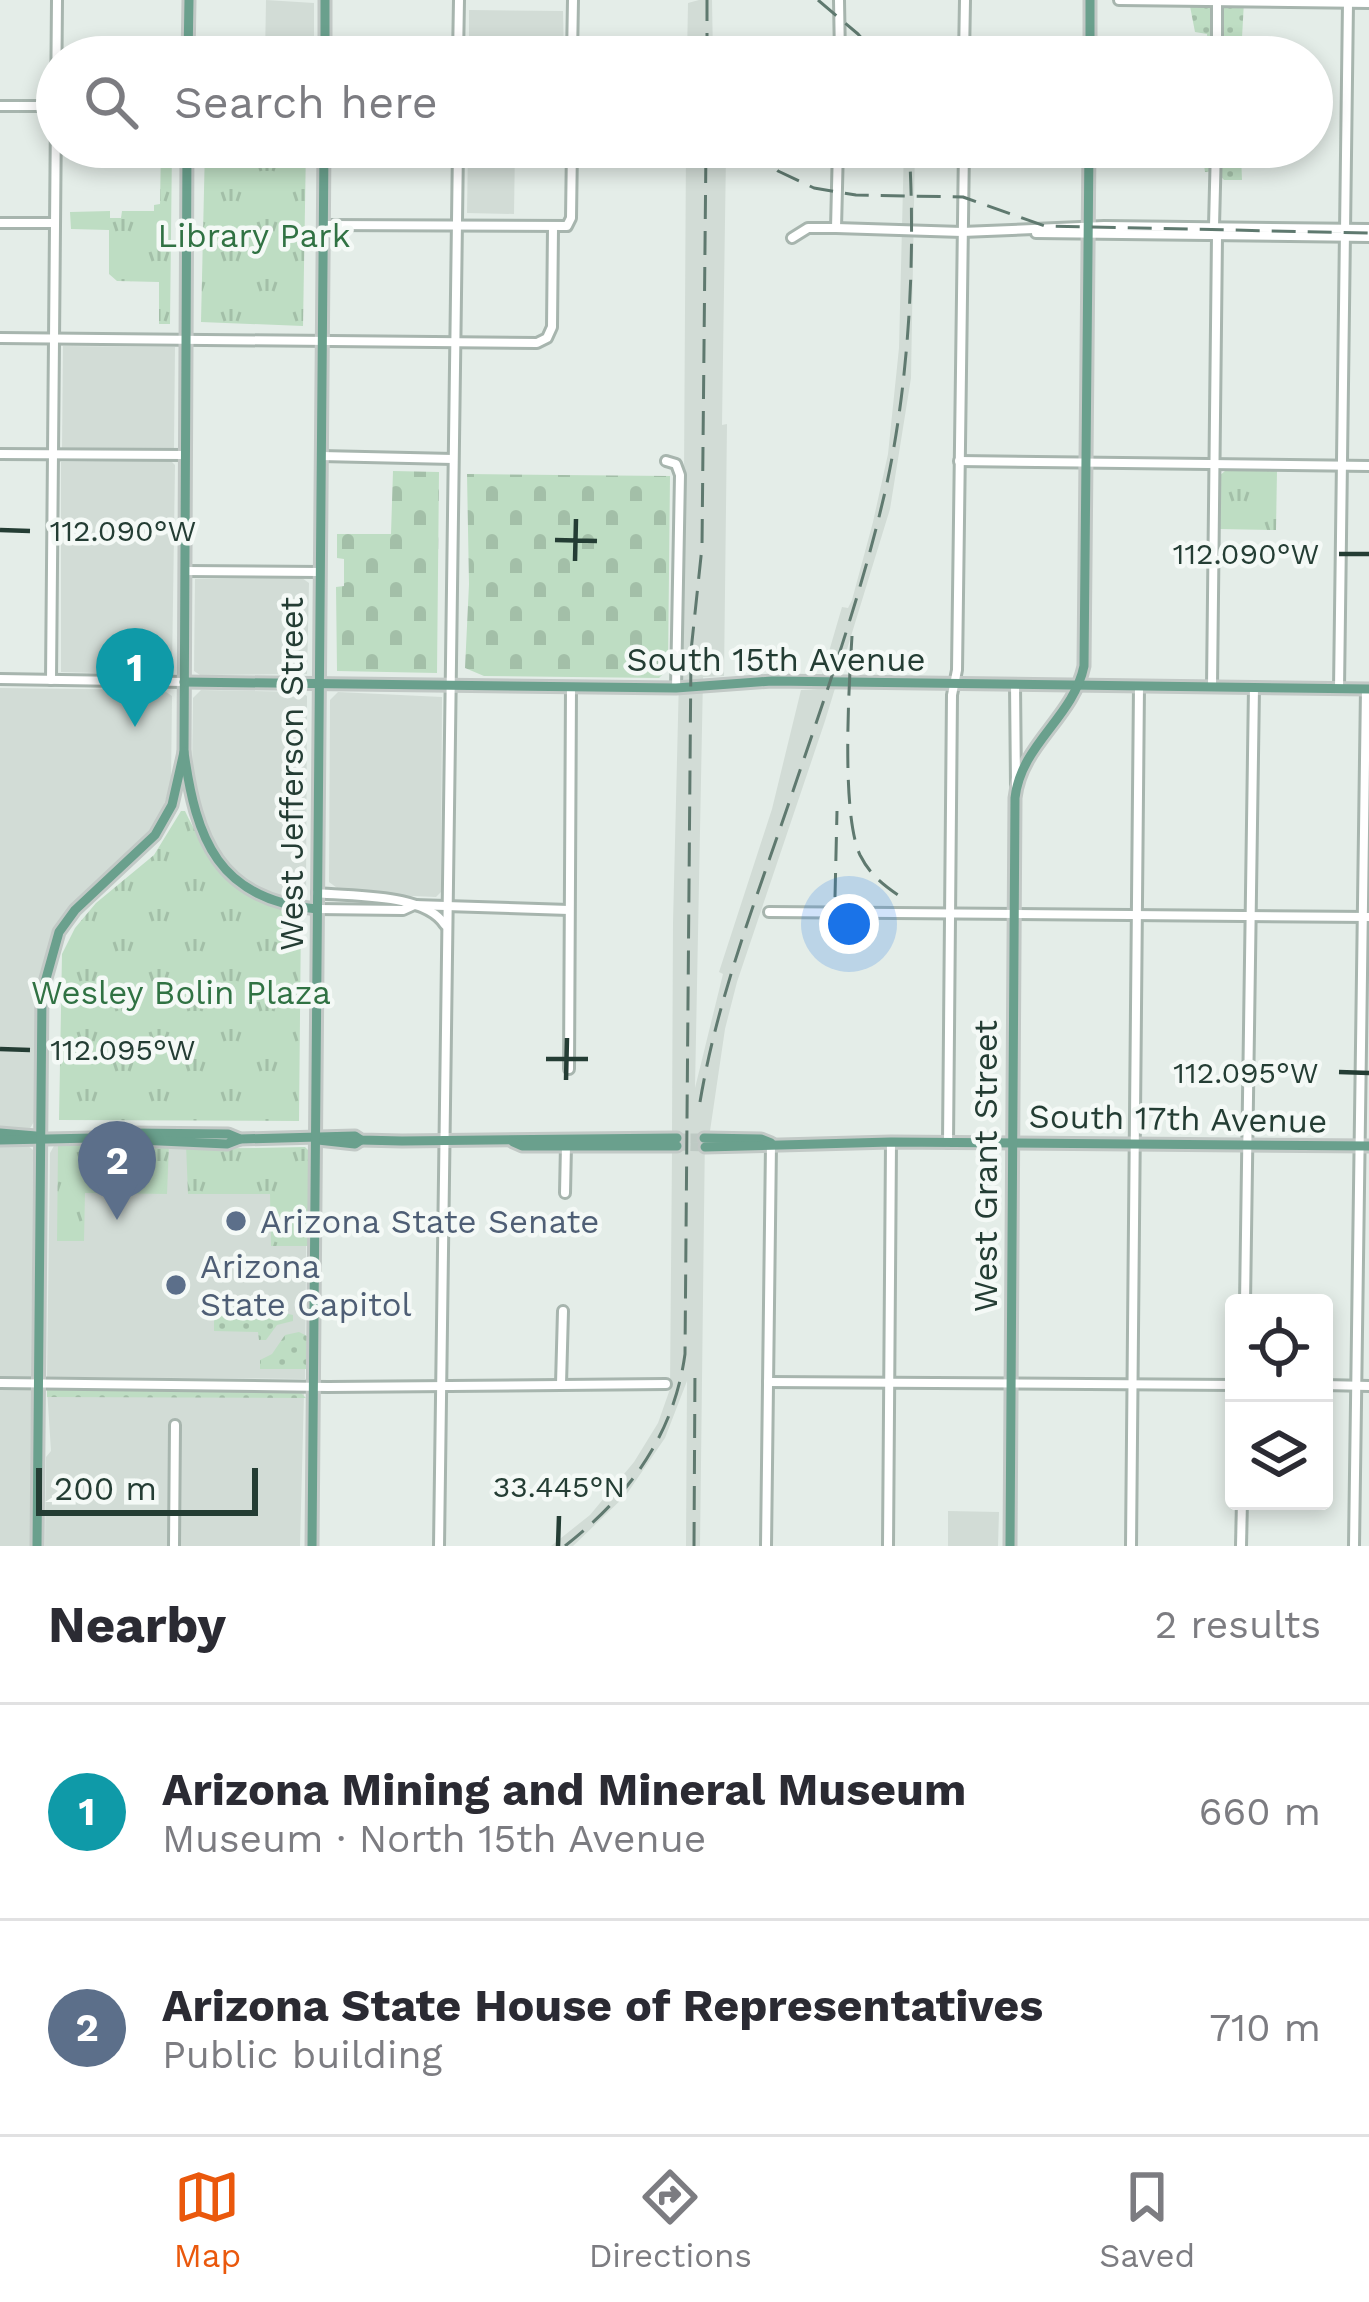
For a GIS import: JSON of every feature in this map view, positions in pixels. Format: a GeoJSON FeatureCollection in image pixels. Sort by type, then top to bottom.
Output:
{"type":"FeatureCollection","features":[{"type":"Feature","properties":{"kind":"main road"},"geometry":{"type":"LineString","coordinates":[[188,36],[189,0]]}},
{"type":"Feature","properties":{"kind":"main road"},"geometry":{"type":"LineString","coordinates":[[325,36],[326,0]]}},
{"type":"Feature","properties":{"kind":"main road"},"geometry":{"type":"LineString","coordinates":[[1090,0],[1090,36]]}},
{"type":"Feature","properties":{"kind":"main road"},"geometry":{"type":"LineString","coordinates":[[187,168],[184,752],[193,810],[215,856],[242,884],[287,905],[317,909]]}},
{"type":"Feature","properties":{"kind":"main road","name":"West Jefferson Street"},"geometry":{"type":"LineString","coordinates":[[312,1546],[324,168]]}},
{"type":"Feature","properties":{"kind":"main road","name":"West Grant Street"},"geometry":{"type":"LineString","coordinates":[[1010,1546],[1016,788],[1027,756],[1064,713],[1079,685],[1084,647],[1089,168]]}},
{"type":"Feature","properties":{"kind":"main road","name":"South 15th Avenue"},"geometry":{"type":"LineString","coordinates":[[184,682],[676,688],[746,681],[1367,689]]}},
{"type":"Feature","properties":{"kind":"main road"},"geometry":{"type":"LineString","coordinates":[[37,1546],[42,993],[54,946],[75,910],[155,835],[172,805],[184,752]]}},
{"type":"Feature","properties":{"kind":"main road"},"geometry":{"type":"LineString","coordinates":[[0,1136],[118,1139],[129,1133],[228,1134],[240,1139],[355,1144],[361,1140],[445,1141],[522,1146],[677,1142]]}},
{"type":"Feature","properties":{"kind":"main road","name":"South 17th Avenue"},"geometry":{"type":"LineString","coordinates":[[704,1142],[762,1147],[771,1143],[891,1142],[1366,1147]]}},
{"type":"Feature","properties":{"kind":"street"},"geometry":{"type":"LineString","coordinates":[[57,0],[57,36]]}},
{"type":"Feature","properties":{"kind":"street"},"geometry":{"type":"LineString","coordinates":[[458,36],[459,0]]}},
{"type":"Feature","properties":{"kind":"street"},"geometry":{"type":"LineString","coordinates":[[572,36],[573,0]]}},
{"type":"Feature","properties":{"kind":"street"},"geometry":{"type":"LineString","coordinates":[[839,0],[839,36]]}},
{"type":"Feature","properties":{"kind":"street"},"geometry":{"type":"LineString","coordinates":[[964,36],[965,0]]}},
{"type":"Feature","properties":{"kind":"street"},"geometry":{"type":"LineString","coordinates":[[1119,0],[1369,2]]}},
{"type":"Feature","properties":{"kind":"street"},"geometry":{"type":"LineString","coordinates":[[1217,0],[1217,36]]}},
{"type":"Feature","properties":{"kind":"street"},"geometry":{"type":"LineString","coordinates":[[1340,689],[1348,3]]}},
{"type":"Feature","properties":{"kind":"street"},"geometry":{"type":"LineString","coordinates":[[0,106],[36,106]]}},
{"type":"Feature","properties":{"kind":"street"},"geometry":{"type":"LineString","coordinates":[[50,680],[56,168]]}},
{"type":"Feature","properties":{"kind":"street"},"geometry":{"type":"LineString","coordinates":[[439,1546],[458,168]]}},
{"type":"Feature","properties":{"kind":"street"},"geometry":{"type":"LineString","coordinates":[[324,225],[568,225],[571,168]]}},
{"type":"Feature","properties":{"kind":"street"},"geometry":{"type":"LineString","coordinates":[[836,228],[837,168]]}},
{"type":"Feature","properties":{"kind":"street"},"geometry":{"type":"LineString","coordinates":[[948,1143],[964,168]]}},
{"type":"Feature","properties":{"kind":"street"},"geometry":{"type":"LineString","coordinates":[[1212,687],[1216,168]]}},
{"type":"Feature","properties":{"kind":"street"},"geometry":{"type":"LineString","coordinates":[[0,223],[55,224]]}},
{"type":"Feature","properties":{"kind":"street"},"geometry":{"type":"LineString","coordinates":[[0,338],[537,343],[547,338],[552,327],[554,228]]}},
{"type":"Feature","properties":{"kind":"street"},"geometry":{"type":"LineString","coordinates":[[792,238],[808,228],[1369,233]]}},
{"type":"Feature","properties":{"kind":"street"},"geometry":{"type":"LineString","coordinates":[[0,454],[185,455]]}},
{"type":"Feature","properties":{"kind":"street"},"geometry":{"type":"LineString","coordinates":[[321,456],[453,459]]}},
{"type":"Feature","properties":{"kind":"street"},"geometry":{"type":"LineString","coordinates":[[666,461],[676,464],[680,475],[676,688]]}},
{"type":"Feature","properties":{"kind":"street"},"geometry":{"type":"LineString","coordinates":[[959,461],[1369,466]]}},
{"type":"Feature","properties":{"kind":"street"},"geometry":{"type":"LineString","coordinates":[[185,571],[320,572]]}},
{"type":"Feature","properties":{"kind":"street"},"geometry":{"type":"LineString","coordinates":[[0,680],[184,682]]}},
{"type":"Feature","properties":{"kind":"street","name":"West Grant Street"},"geometry":{"type":"LineString","coordinates":[[1015,684],[1016,788]]}},
{"type":"Feature","properties":{"kind":"street"},"geometry":{"type":"LineString","coordinates":[[1131,1546],[1139,686]]}},
{"type":"Feature","properties":{"kind":"street"},"geometry":{"type":"LineString","coordinates":[[569,1070],[571,687]]}},
{"type":"Feature","properties":{"kind":"street"},"geometry":{"type":"LineString","coordinates":[[1245,1294],[1254,688]]}},
{"type":"Feature","properties":{"kind":"street"},"geometry":{"type":"LineString","coordinates":[[1354,1546],[1366,1147],[1367,689]]}},
{"type":"Feature","properties":{"kind":"street"},"geometry":{"type":"LineString","coordinates":[[317,893],[403,900],[434,911],[446,926]]}},
{"type":"Feature","properties":{"kind":"street"},"geometry":{"type":"LineString","coordinates":[[317,909],[404,910],[414,905],[568,910]]}},
{"type":"Feature","properties":{"kind":"street"},"geometry":{"type":"LineString","coordinates":[[769,912],[1366,917]]}},
{"type":"Feature","properties":{"kind":"street"},"geometry":{"type":"LineString","coordinates":[[565,1192],[566,1142]]}},
{"type":"Feature","properties":{"kind":"street"},"geometry":{"type":"LineString","coordinates":[[888,1546],[891,1142]]}},
{"type":"Feature","properties":{"kind":"street"},"geometry":{"type":"LineString","coordinates":[[766,1546],[771,1143]]}},
{"type":"Feature","properties":{"kind":"street"},"geometry":{"type":"LineString","coordinates":[[561,1384],[563,1311]]}},
{"type":"Feature","properties":{"kind":"street"},"geometry":{"type":"LineString","coordinates":[[768,1382],[1225,1384]]}},
{"type":"Feature","properties":{"kind":"street"},"geometry":{"type":"LineString","coordinates":[[0,1383],[666,1384]]}},
{"type":"Feature","properties":{"kind":"street"},"geometry":{"type":"LineString","coordinates":[[1333,1385],[1369,1386]]}},
{"type":"Feature","properties":{"kind":"street"},"geometry":{"type":"LineString","coordinates":[[174,1546],[175,1425]]}},
{"type":"Feature","properties":{"kind":"street"},"geometry":{"type":"LineString","coordinates":[[1241,1546],[1242,1510]]}},
{"type":"Feature","properties":{"kind":"shaded area"},"geometry":{"type":"Polygon","coordinates":[[[266,0],[314,3],[314,36],[265,36],[266,0]]]}},
{"type":"Feature","properties":{"kind":"shaded area"},"geometry":{"type":"Polygon","coordinates":[[[712,0],[713,36],[687,36],[688,3],[712,0]]]}},
{"type":"Feature","properties":{"kind":"shaded area"},"geometry":{"type":"Polygon","coordinates":[[[469,10],[563,11],[564,36],[469,36],[469,10]]]}},
{"type":"Feature","properties":{"kind":"shaded area"},"geometry":{"type":"Polygon","coordinates":[[[468,168],[515,168],[514,214],[467,213],[468,168]]]}},
{"type":"Feature","properties":{"kind":"shaded area"},"geometry":{"type":"Polygon","coordinates":[[[686,168],[726,168],[724,676],[703,677],[695,1088],[723,974],[719,972],[772,809],[801,690],[818,689],[842,607],[848,608],[852,600],[873,522],[888,454],[899,348],[903,168],[915,168],[911,378],[890,509],[737,982],[710,1131],[705,1132],[700,1546],[686,1546],[687,1381],[665,1438],[626,1495],[573,1546],[551,1546],[590,1515],[634,1462],[658,1423],[670,1389],[672,1153],[679,1153],[678,1132],[672,1132],[673,923],[686,168]]]}},
{"type":"Feature","properties":{"kind":"shaded area"},"geometry":{"type":"Polygon","coordinates":[[[63,346],[175,347],[174,448],[62,448],[63,346]]]}},
{"type":"Feature","properties":{"kind":"shaded area"},"geometry":{"type":"Polygon","coordinates":[[[171,461],[175,465],[172,670],[166,675],[61,672],[61,462],[171,461]]]}},
{"type":"Feature","properties":{"kind":"shaded area"},"geometry":{"type":"Polygon","coordinates":[[[302,578],[309,583],[307,674],[200,675],[194,671],[195,579],[302,578]]]}},
{"type":"Feature","properties":{"kind":"shaded area"},"geometry":{"type":"Polygon","coordinates":[[[0,688],[163,690],[172,696],[171,784],[159,819],[132,853],[70,907],[49,944],[36,990],[35,1120],[29,1130],[0,1130],[0,688]]]}},
{"type":"Feature","properties":{"kind":"shaded area"},"geometry":{"type":"Polygon","coordinates":[[[201,690],[301,692],[307,696],[306,894],[301,902],[272,895],[247,881],[226,863],[205,831],[192,776],[193,698],[201,690]]]}},
{"type":"Feature","properties":{"kind":"shaded area"},"geometry":{"type":"Polygon","coordinates":[[[338,692],[442,697],[441,892],[436,897],[344,893],[329,882],[330,700],[338,692]]]}},
{"type":"Feature","properties":{"kind":"shaded area"},"geometry":{"type":"Polygon","coordinates":[[[0,1143],[26,1144],[33,1150],[30,1546],[0,1546],[0,1143]]]}},
{"type":"Feature","properties":{"kind":"shaded area"},"geometry":{"type":"Polygon","coordinates":[[[55,1144],[307,1149],[305,1379],[47,1377],[50,1153],[55,1144]]]}},
{"type":"Feature","properties":{"kind":"shaded area"},"geometry":{"type":"Polygon","coordinates":[[[47,1389],[304,1393],[300,1546],[45,1546],[46,1457],[51,1451],[47,1389]]]}},
{"type":"Feature","properties":{"kind":"shaded area"},"geometry":{"type":"Polygon","coordinates":[[[948,1511],[999,1512],[998,1546],[948,1546],[948,1511]]]}},
{"type":"Feature","properties":{"kind":"green space"},"geometry":{"type":"Polygon","coordinates":[[[1189,1],[1244,1],[1242,36],[1195,32],[1189,1]]]}},
{"type":"Feature","properties":{"kind":"green space"},"geometry":{"type":"Polygon","coordinates":[[[161,168],[172,168],[170,324],[159,324],[159,282],[117,281],[109,274],[109,230],[71,229],[70,212],[110,211],[110,218],[121,218],[122,211],[154,211],[154,205],[160,204],[161,168]]]}},
{"type":"Feature","properties":{"kind":"green space","name":"Library Park"},"geometry":{"type":"Polygon","coordinates":[[[205,168],[306,168],[303,326],[201,322],[205,168]]]}},
{"type":"Feature","properties":{"kind":"green space"},"geometry":{"type":"Polygon","coordinates":[[[1204,168],[1242,168],[1242,180],[1224,180],[1216,171],[1205,172],[1204,168]]]}},
{"type":"Feature","properties":{"kind":"green space"},"geometry":{"type":"Polygon","coordinates":[[[393,471],[439,472],[437,673],[337,671],[336,587],[344,586],[344,559],[337,558],[337,534],[391,534],[393,471]]]}},
{"type":"Feature","properties":{"kind":"green space"},"geometry":{"type":"Polygon","coordinates":[[[1225,471],[1277,471],[1276,530],[1219,529],[1219,476],[1225,471]]]}},
{"type":"Feature","properties":{"kind":"green space"},"geometry":{"type":"Polygon","coordinates":[[[467,474],[670,476],[668,669],[659,678],[484,676],[465,668],[467,474]]]}},
{"type":"Feature","properties":{"kind":"green space","name":"Wesley Bolin Plaza"},"geometry":{"type":"Polygon","coordinates":[[[181,811],[217,863],[245,890],[301,913],[299,1121],[59,1120],[62,954],[75,928],[96,903],[154,855],[181,811]]]}},
{"type":"Feature","properties":{"kind":"green space"},"geometry":{"type":"Polygon","coordinates":[[[58,1144],[169,1145],[167,1194],[85,1193],[84,1241],[57,1241],[58,1144]]]}},
{"type":"Feature","properties":{"kind":"green space"},"geometry":{"type":"Polygon","coordinates":[[[186,1145],[194,1149],[305,1147],[309,1151],[308,1246],[271,1246],[270,1194],[188,1194],[186,1145]]]}},
{"type":"Feature","properties":{"kind":"green space"},"geometry":{"type":"Polygon","coordinates":[[[254,1294],[270,1310],[293,1315],[293,1321],[277,1325],[266,1340],[259,1340],[258,1332],[214,1331],[214,1304],[245,1310],[254,1302],[254,1294]]]}},
{"type":"Feature","properties":{"kind":"green space"},"geometry":{"type":"Polygon","coordinates":[[[299,1332],[307,1336],[306,1369],[260,1369],[260,1360],[272,1354],[285,1335],[299,1332]]]}},
{"type":"Feature","properties":{"kind":"green space"},"geometry":{"type":"Polygon","coordinates":[[[47,1389],[300,1392],[306,1398],[47,1397],[47,1389]]]}},
{"type":"Feature","properties":{"kind":"tunnel"},"geometry":{"type":"LineString","coordinates":[[677,1138],[704,1138]]}},
{"type":"Feature","properties":{"kind":"tunnel"},"geometry":{"type":"LineString","coordinates":[[677,1146],[705,1147]]}},
{"type":"Feature","properties":{"kind":"railway"},"geometry":{"type":"LineString","coordinates":[[707,0],[707,36]]}},
{"type":"Feature","properties":{"kind":"railway"},"geometry":{"type":"LineString","coordinates":[[818,0],[860,36]]}},
{"type":"Feature","properties":{"kind":"railway"},"geometry":{"type":"LineString","coordinates":[[565,1546],[609,1506],[645,1462],[671,1411],[685,1354],[691,651],[702,547],[706,168]]}},
{"type":"Feature","properties":{"kind":"railway"},"geometry":{"type":"LineString","coordinates":[[774,168],[814,188],[856,195],[963,197],[1045,226],[1369,233]]}},
{"type":"Feature","properties":{"kind":"railway"},"geometry":{"type":"LineString","coordinates":[[700,1102],[728,983],[843,641],[885,492],[909,320],[910,168]]}},
{"type":"Feature","properties":{"kind":"railway"},"geometry":{"type":"LineString","coordinates":[[852,636],[848,748],[854,836],[869,870],[907,901]]}},
{"type":"Feature","properties":{"kind":"railway"},"geometry":{"type":"LineString","coordinates":[[835,897],[837,811]]}},
{"type":"Feature","properties":{"kind":"railway"},"geometry":{"type":"LineString","coordinates":[[694,1546],[695,1366]]}},
{"type":"Feature","properties":{"kind":"place","name":"Arizona Mining and Mineral Museum"},"geometry":{"type":"Point","coordinates":[135,727]}},
{"type":"Feature","properties":{"kind":"place","name":"Arizona State House of Representatives"},"geometry":{"type":"Point","coordinates":[117,1220]}},
{"type":"Feature","properties":{"kind":"place","name":"Arizona State Senate"},"geometry":{"type":"Point","coordinates":[236,1221]}},
{"type":"Feature","properties":{"kind":"place","name":"Arizona State Capitol"},"geometry":{"type":"Point","coordinates":[176,1285]}}]}
